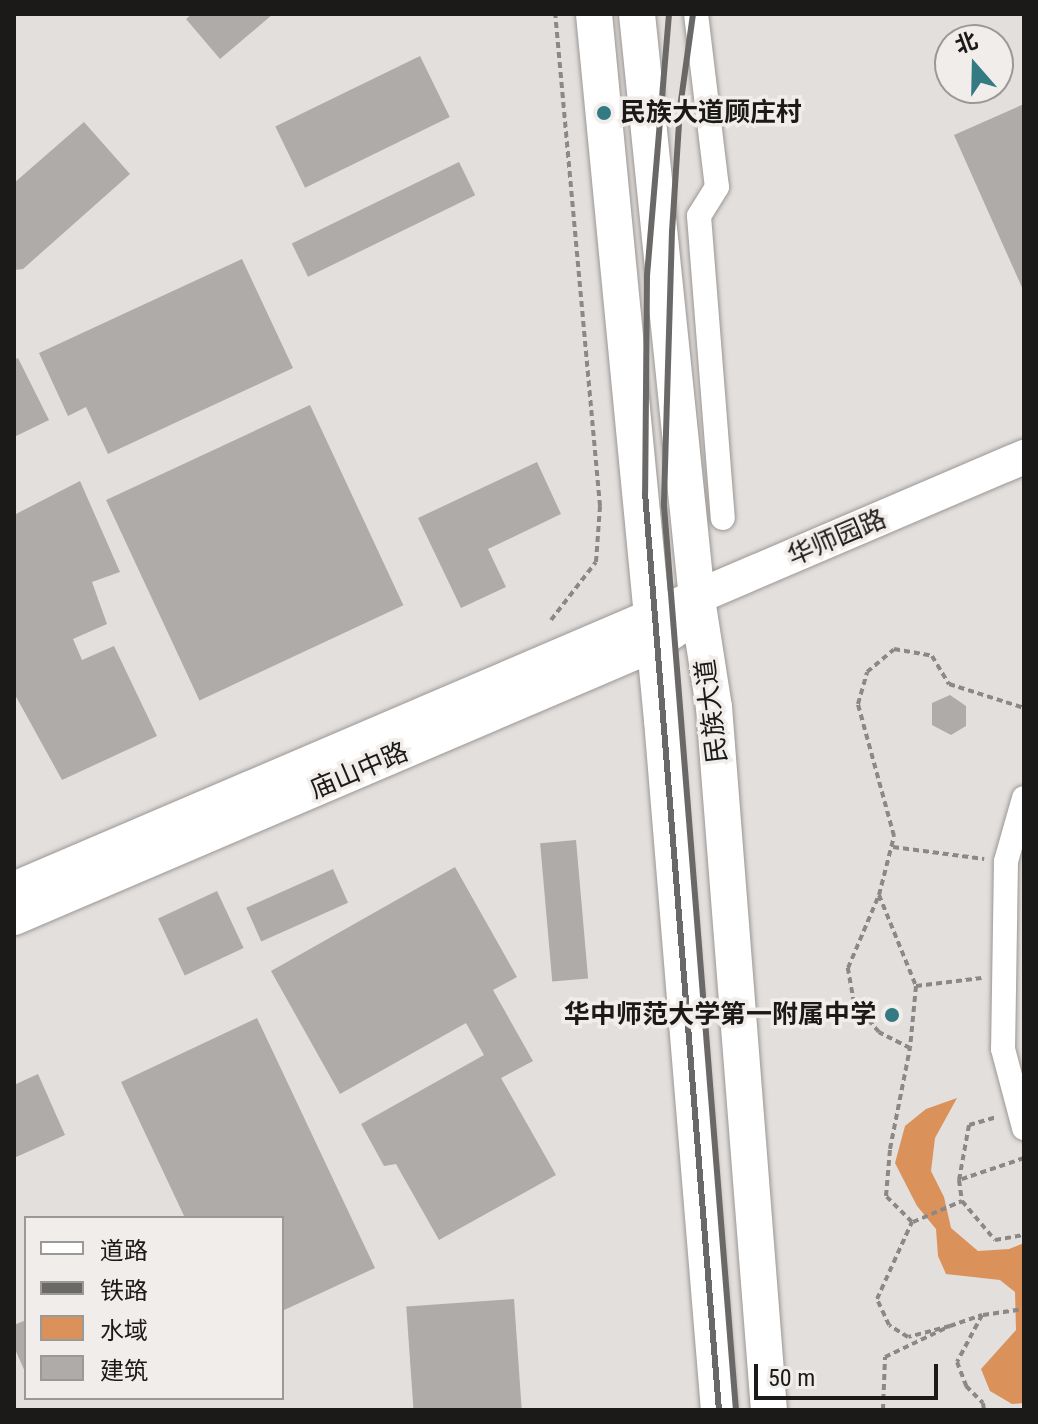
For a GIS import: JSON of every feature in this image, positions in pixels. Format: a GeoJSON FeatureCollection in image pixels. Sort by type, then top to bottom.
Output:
{"type":"FeatureCollection","features":[{"type":"Feature","properties":{"kind":"main road","name":"民族大道"},"geometry":{"type":"LineString","coordinates":[[594,14],[652,632],[719,1410]]}},
{"type":"Feature","properties":{"kind":"main road","name":"民族大道"},"geometry":{"type":"LineString","coordinates":[[637,14],[698,606],[714,707],[769,1410]]}},
{"type":"Feature","properties":{"kind":"street"},"geometry":{"type":"LineString","coordinates":[[696,14],[717,187],[699,216],[723,518]]}},
{"type":"Feature","properties":{"kind":"street","name":"华师园路"},"geometry":{"type":"LineString","coordinates":[[652,632],[698,606],[1024,457]]}},
{"type":"Feature","properties":{"kind":"street","name":"庙山中路"},"geometry":{"type":"LineString","coordinates":[[14,889],[652,632]]}},
{"type":"Feature","properties":{"kind":"street","name":"庙山中路"},"geometry":{"type":"LineString","coordinates":[[14,918],[652,632]]}},
{"type":"Feature","properties":{"kind":"street"},"geometry":{"type":"LineString","coordinates":[[1021,1120],[1003,1049],[1003,975],[1006,861],[1024,798]]}},
{"type":"Feature","properties":{"kind":"path"},"geometry":{"type":"LineString","coordinates":[[551,620],[596,562],[600,506],[555,14]]}},
{"type":"Feature","properties":{"kind":"path"},"geometry":{"type":"LineString","coordinates":[[910,1048],[879,1032],[854,1003],[848,968],[879,895],[893,847],[888,804],[870,758],[858,704],[867,672],[894,649],[932,656],[949,684],[1024,708]]}},
{"type":"Feature","properties":{"kind":"path"},"geometry":{"type":"LineString","coordinates":[[893,847],[1006,861]]}},
{"type":"Feature","properties":{"kind":"path"},"geometry":{"type":"LineString","coordinates":[[879,895],[916,986],[910,1048],[890,1149],[886,1196],[912,1222]]}},
{"type":"Feature","properties":{"kind":"path"},"geometry":{"type":"LineString","coordinates":[[916,986],[1003,975]]}},
{"type":"Feature","properties":{"kind":"path"},"geometry":{"type":"LineString","coordinates":[[1021,1120],[969,1125],[959,1180],[962,1201],[995,1240],[1024,1235]]}},
{"type":"Feature","properties":{"kind":"path"},"geometry":{"type":"LineString","coordinates":[[959,1180],[1024,1158]]}},
{"type":"Feature","properties":{"kind":"path"},"geometry":{"type":"LineString","coordinates":[[962,1201],[912,1222],[877,1299],[889,1325],[908,1337],[982,1315],[1024,1309]]}},
{"type":"Feature","properties":{"kind":"path"},"geometry":{"type":"LineString","coordinates":[[982,1315],[957,1362],[966,1386],[983,1403],[984,1410]]}},
{"type":"Feature","properties":{"kind":"path"},"geometry":{"type":"LineString","coordinates":[[883,1410],[885,1357],[950,1326]]}},
{"type":"Feature","properties":{"kind":"water"},"geometry":{"type":"Polygon","coordinates":[[[957,1098],[935,1138],[931,1171],[944,1197],[951,1228],[978,1251],[1009,1249],[1024,1243],[1024,1403],[1012,1404],[990,1391],[981,1369],[1016,1330],[1015,1292],[1000,1280],[946,1274],[938,1256],[936,1229],[917,1206],[895,1163],[905,1126],[926,1109],[957,1098]]]}},
{"type":"Feature","properties":{"kind":"building"},"geometry":{"type":"Polygon","coordinates":[[[192,14],[273,14],[220,59],[186,19],[192,14]]]}},
{"type":"Feature","properties":{"kind":"building"},"geometry":{"type":"Polygon","coordinates":[[[420,56],[450,117],[305,188],[275,127],[420,56]]]}},
{"type":"Feature","properties":{"kind":"building"},"geometry":{"type":"Polygon","coordinates":[[[1024,104],[1024,292],[954,135],[1024,104]]]}},
{"type":"Feature","properties":{"kind":"building"},"geometry":{"type":"Polygon","coordinates":[[[84,122],[130,174],[23,269],[14,270],[14,183],[84,122]]]}},
{"type":"Feature","properties":{"kind":"building"},"geometry":{"type":"Polygon","coordinates":[[[459,162],[475,195],[308,277],[292,244],[459,162]]]}},
{"type":"Feature","properties":{"kind":"building"},"geometry":{"type":"Polygon","coordinates":[[[242,259],[293,368],[108,454],[86,407],[68,416],[39,353],[242,259]]]}},
{"type":"Feature","properties":{"kind":"building"},"geometry":{"type":"Polygon","coordinates":[[[18,358],[49,420],[14,437],[14,360],[18,358]]]}},
{"type":"Feature","properties":{"kind":"building"},"geometry":{"type":"Polygon","coordinates":[[[310,405],[403,605],[199,700],[106,500],[310,405]]]}},
{"type":"Feature","properties":{"kind":"building"},"geometry":{"type":"Polygon","coordinates":[[[537,462],[561,514],[488,549],[506,587],[461,608],[418,518],[537,462]]]}},
{"type":"Feature","properties":{"kind":"building"},"geometry":{"type":"Polygon","coordinates":[[[80,481],[120,572],[92,582],[107,624],[73,639],[82,660],[114,646],[157,736],[62,780],[14,693],[14,515],[80,481]]]}},
{"type":"Feature","properties":{"kind":"building"},"geometry":{"type":"Polygon","coordinates":[[[950,695],[966,706],[966,726],[951,735],[932,725],[932,703],[950,695]]]}},
{"type":"Feature","properties":{"kind":"building"},"geometry":{"type":"Polygon","coordinates":[[[576,840],[588,978],[552,982],[540,843],[576,840]]]}},
{"type":"Feature","properties":{"kind":"building"},"geometry":{"type":"Polygon","coordinates":[[[455,867],[517,977],[493,990],[533,1061],[501,1078],[556,1175],[439,1240],[396,1164],[384,1166],[361,1124],[484,1055],[466,1023],[340,1094],[271,971],[455,867]]]}},
{"type":"Feature","properties":{"kind":"building"},"geometry":{"type":"Polygon","coordinates":[[[333,869],[348,903],[261,941],[246,908],[333,869]]]}},
{"type":"Feature","properties":{"kind":"building"},"geometry":{"type":"Polygon","coordinates":[[[217,891],[244,948],[185,976],[158,918],[217,891]]]}},
{"type":"Feature","properties":{"kind":"building"},"geometry":{"type":"Polygon","coordinates":[[[257,1018],[375,1268],[284,1310],[284,1216],[184,1216],[121,1082],[257,1018]]]}},
{"type":"Feature","properties":{"kind":"building"},"geometry":{"type":"Polygon","coordinates":[[[38,1074],[65,1135],[14,1158],[14,1085],[38,1074]]]}},
{"type":"Feature","properties":{"kind":"building"},"geometry":{"type":"Polygon","coordinates":[[[514,1299],[522,1410],[413,1410],[406,1307],[514,1299]]]}},
{"type":"Feature","properties":{"kind":"building"},"geometry":{"type":"Polygon","coordinates":[[[24,1321],[24,1370],[14,1347],[14,1325],[24,1321]]]}},
{"type":"Feature","properties":{"kind":"railway"},"geometry":{"type":"LineString","coordinates":[[669,14],[647,276],[645,493],[719,1410]]}},
{"type":"Feature","properties":{"kind":"railway"},"geometry":{"type":"LineString","coordinates":[[693,14],[680,108],[672,231],[664,506],[736,1410]]}},
{"type":"Feature","properties":{"kind":"place","name":"民族大道顾庄村"},"geometry":{"type":"Point","coordinates":[604,113]}},
{"type":"Feature","properties":{"kind":"place","name":"华中师范大学第一附属中学"},"geometry":{"type":"Point","coordinates":[892,1015]}}]}
